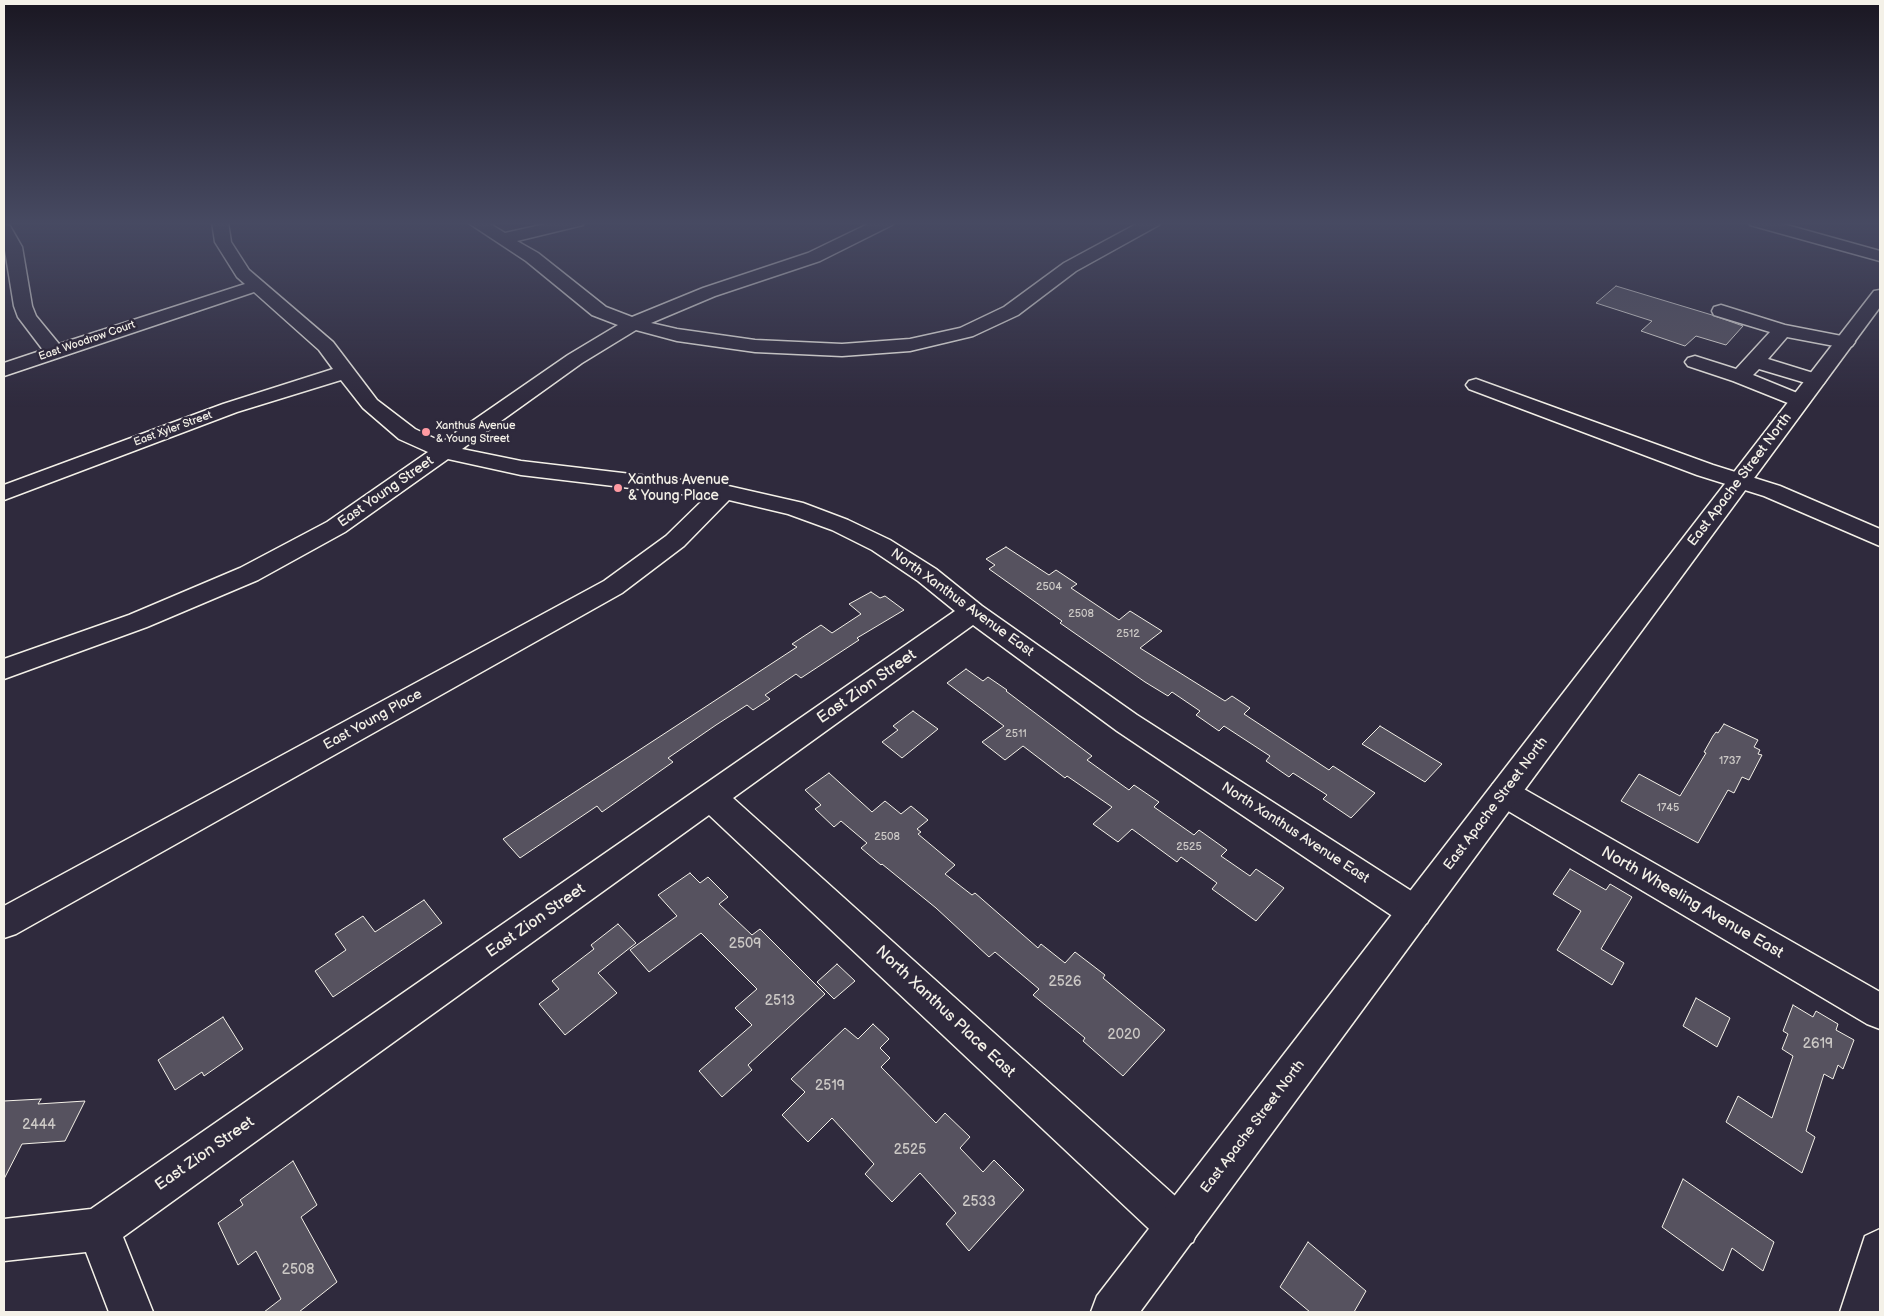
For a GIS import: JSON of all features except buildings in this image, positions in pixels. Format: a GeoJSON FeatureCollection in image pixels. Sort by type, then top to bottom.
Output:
{"type":"FeatureCollection","features":[{"type":"Feature","properties":{"kind":"street"},"geometry":{"type":"LineString","coordinates":[[13,283],[27,317],[55,352]]}},
{"type":"Feature","properties":{"kind":"street","name":"North Xanthus Avenue East"},"geometry":{"type":"LineString","coordinates":[[254,283],[299,320],[326,346],[370,404],[395,426],[444,452],[522,468],[724,492],[795,508],[840,525],[881,544],[927,575],[973,612],[1127,723],[1415,912]]}},
{"type":"Feature","properties":{"kind":"street"},"geometry":{"type":"LineString","coordinates":[[565,283],[599,311],[634,324],[677,335],[755,346],[796,349],[873,349],[910,345],[966,332],[991,322],[1011,311],[1048,283]]}},
{"type":"Feature","properties":{"kind":"street","name":"East Young Street"},"geometry":{"type":"LineString","coordinates":[[4,669],[138,621],[249,574],[336,527],[575,359],[634,324],[670,307],[735,283]]}},
{"type":"Feature","properties":{"kind":"street","name":"East Woodrow Court"},"geometry":{"type":"LineString","coordinates":[[4,370],[256,286]]}},
{"type":"Feature","properties":{"kind":"street","name":"East Apache Street North"},"geometry":{"type":"LineString","coordinates":[[1113,1312],[1880,295]]}},
{"type":"Feature","properties":{"kind":"street"},"geometry":{"type":"LineString","coordinates":[[1721,311],[1782,330],[1845,342]]}},
{"type":"Feature","properties":{"kind":"street"},"geometry":{"type":"LineString","coordinates":[[1748,368],[1782,330]]}},
{"type":"Feature","properties":{"kind":"street"},"geometry":{"type":"LineString","coordinates":[[1700,356],[1748,368],[1816,380]]}},
{"type":"Feature","properties":{"kind":"street"},"geometry":{"type":"LineString","coordinates":[[1748,368],[1800,401]]}},
{"type":"Feature","properties":{"kind":"street","name":"East Xyler Street"},"geometry":{"type":"LineString","coordinates":[[4,493],[213,414],[345,372]]}},
{"type":"Feature","properties":{"kind":"street"},"geometry":{"type":"LineString","coordinates":[[1476,385],[1705,470],[1740,480],[1880,538]]}},
{"type":"Feature","properties":{"kind":"street","name":"East Young Place"},"geometry":{"type":"LineString","coordinates":[[4,923],[613,587],[675,541],[724,492]]}},
{"type":"Feature","properties":{"kind":"street","name":"East Zion Street"},"geometry":{"type":"LineString","coordinates":[[98,1229],[973,612]]}},
{"type":"Feature","properties":{"kind":"street","name":"North Wheeling Avenue East"},"geometry":{"type":"LineString","coordinates":[[1504,793],[1880,1012]]}},
{"type":"Feature","properties":{"kind":"street","name":"North Xanthus Place East"},"geometry":{"type":"LineString","coordinates":[[711,797],[1178,1227]]}},
{"type":"Feature","properties":{"kind":"street"},"geometry":{"type":"LineString","coordinates":[[4,1240],[98,1229],[131,1312]]}},
{"type":"Feature","properties":{"kind":"street"},"geometry":{"type":"LineString","coordinates":[[1862,1312],[1880,1251]]}},
{"type":"Feature","properties":{"kind":"place","name":"Xanthus Avenue & Young Street"},"geometry":{"type":"Point","coordinates":[426,432]}},
{"type":"Feature","properties":{"kind":"place","name":"Xanthus Avenue & Young Place"},"geometry":{"type":"Point","coordinates":[618,488]}}]}
